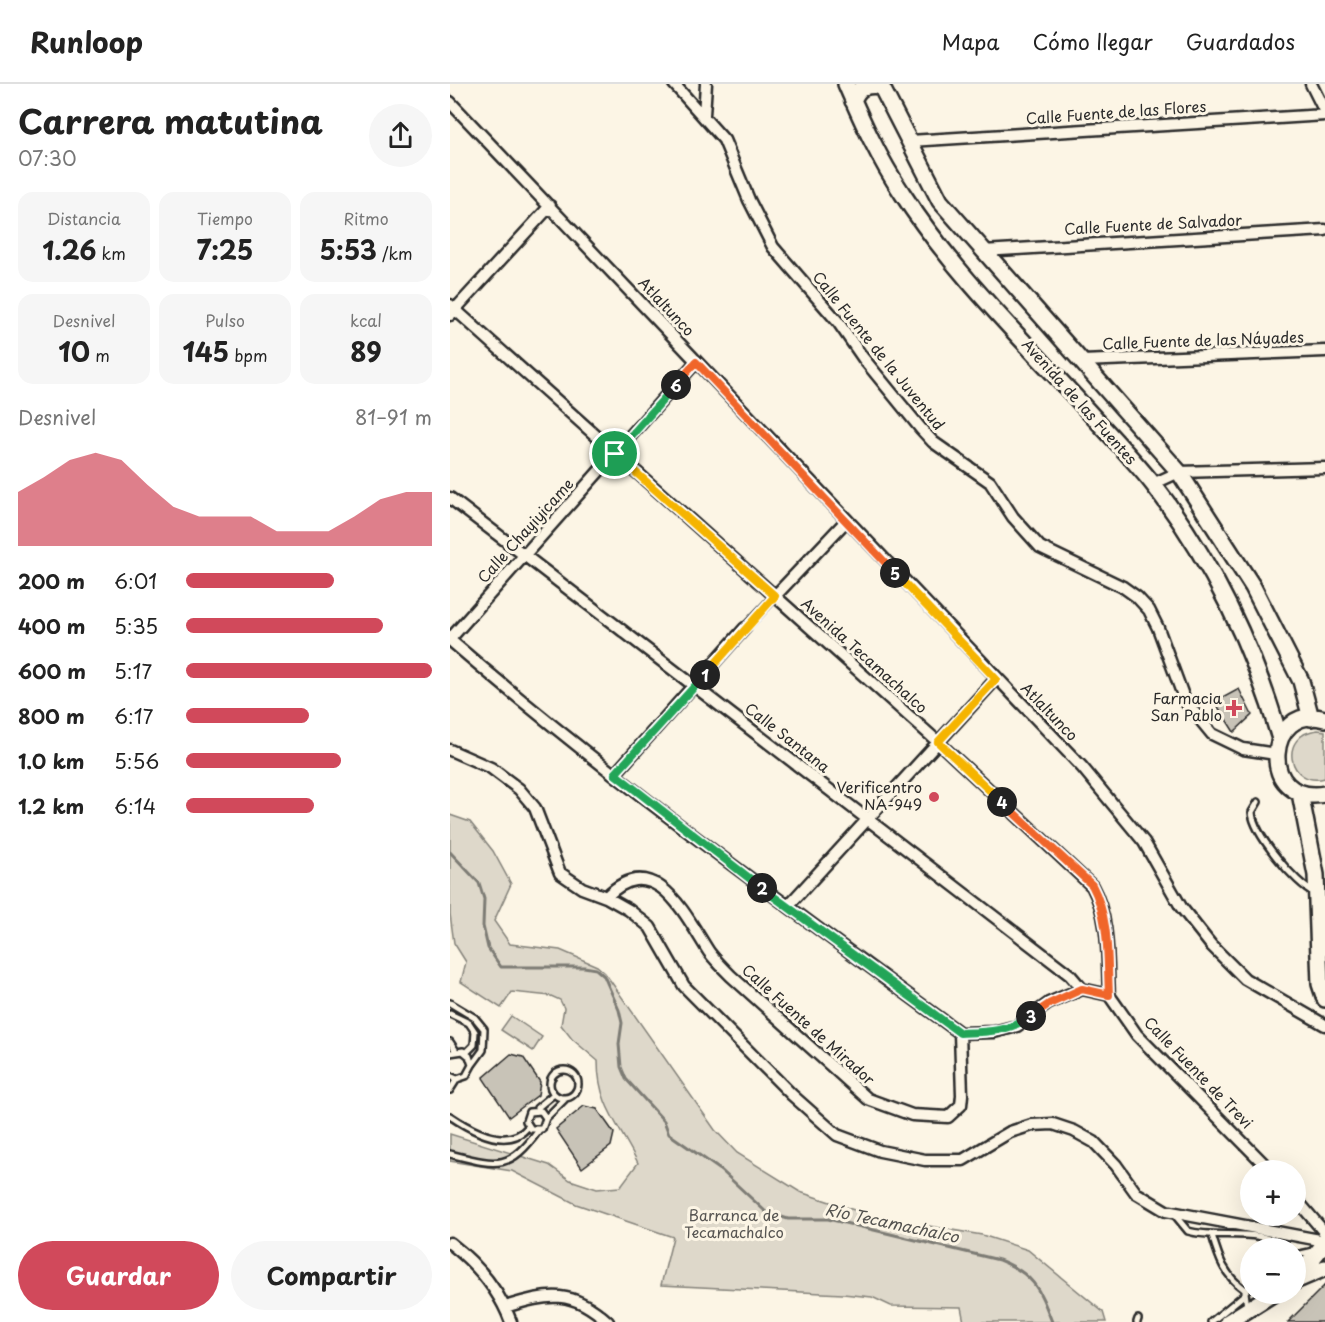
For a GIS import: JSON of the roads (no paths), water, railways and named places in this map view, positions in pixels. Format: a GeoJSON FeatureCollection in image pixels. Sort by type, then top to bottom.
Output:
{"type":"FeatureCollection","features":[{"type":"Feature","properties":{"kind":"main road","name":"Avenida de las Fuentes"},"geometry":{"type":"LineString","coordinates":[[846,84],[889,172],[928,230],[1153,484],[1211,573],[1256,669],[1280,739]]}},
{"type":"Feature","properties":{"kind":"main road"},"geometry":{"type":"LineString","coordinates":[[853,101],[861,88],[867,85],[880,85]]}},
{"type":"Feature","properties":{"kind":"main road","name":"Avenida de las Fuentes"},"geometry":{"type":"LineString","coordinates":[[880,85],[940,201],[1179,472],[1253,587],[1320,717]]}},
{"type":"Feature","properties":{"kind":"main road"},"geometry":{"type":"LineString","coordinates":[[1320,717],[1290,726],[1280,739],[1276,764],[1284,781],[1300,793],[1325,794]]}},
{"type":"Feature","properties":{"kind":"main road"},"geometry":{"type":"LineString","coordinates":[[1300,793],[1316,875],[1320,984],[1325,999]]}},
{"type":"Feature","properties":{"kind":"main road"},"geometry":{"type":"LineString","coordinates":[[1306,1267],[1323,1245]]}},
{"type":"Feature","properties":{"kind":"main road"},"geometry":{"type":"LineString","coordinates":[[1306,1276],[1325,1268]]}},
{"type":"Feature","properties":{"kind":"main road"},"geometry":{"type":"LineString","coordinates":[[1228,1322],[1241,1304]]}},
{"type":"Feature","properties":{"kind":"street","name":"Calle Fuente de la Juventud"},"geometry":{"type":"LineString","coordinates":[[674,84],[724,140],[748,200],[773,248],[838,322],[863,358],[921,429],[933,442],[990,483],[1013,517],[1040,547],[1123,587],[1137,597],[1149,610],[1158,628],[1185,701],[1212,734],[1243,749],[1276,754]]}},
{"type":"Feature","properties":{"kind":"street"},"geometry":{"type":"LineString","coordinates":[[704,115],[706,84]]}},
{"type":"Feature","properties":{"kind":"street"},"geometry":{"type":"LineString","coordinates":[[1311,84],[1325,113]]}},
{"type":"Feature","properties":{"kind":"street","name":"Atlaltunco"},"geometry":{"type":"LineString","coordinates":[[450,102],[1082,767],[1144,842],[1181,908],[1211,945],[1245,979],[1325,1025]]}},
{"type":"Feature","properties":{"kind":"street","name":"Calle Fuente de las Flores"},"geometry":{"type":"LineString","coordinates":[[910,141],[1325,113]]}},
{"type":"Feature","properties":{"kind":"street"},"geometry":{"type":"LineString","coordinates":[[452,310],[549,206]]}},
{"type":"Feature","properties":{"kind":"street","name":"Calle Fuente de Salvador"},"geometry":{"type":"LineString","coordinates":[[983,251],[1325,230]]}},
{"type":"Feature","properties":{"kind":"street","name":"Avenida Tecamachalco"},"geometry":{"type":"LineString","coordinates":[[452,310],[938,742],[1092,885],[1101,901],[1106,922],[1109,995]]}},
{"type":"Feature","properties":{"kind":"street","name":"Calle Fuente de las Náyades"},"geometry":{"type":"LineString","coordinates":[[1082,361],[1325,351]]}},
{"type":"Feature","properties":{"kind":"street","name":"Calle Chayiyicame"},"geometry":{"type":"LineString","coordinates":[[450,640],[696,362]]}},
{"type":"Feature","properties":{"kind":"street"},"geometry":{"type":"LineString","coordinates":[[1153,484],[1179,472],[1325,468]]}},
{"type":"Feature","properties":{"kind":"street","name":"Calle Santana"},"geometry":{"type":"LineString","coordinates":[[450,498],[868,818],[1070,975],[1082,989]]}},
{"type":"Feature","properties":{"kind":"street"},"geometry":{"type":"LineString","coordinates":[[615,774],[745,628],[846,521]]}},
{"type":"Feature","properties":{"kind":"street"},"geometry":{"type":"LineString","coordinates":[[450,640],[534,712],[788,906],[960,1033],[994,1032],[1017,1026],[1049,1004],[1082,989],[1109,995]]}},
{"type":"Feature","properties":{"kind":"street"},"geometry":{"type":"LineString","coordinates":[[788,906],[996,679]]}},
{"type":"Feature","properties":{"kind":"street"},"geometry":{"type":"LineString","coordinates":[[450,750],[492,768],[519,789],[535,808],[560,873],[582,888],[606,897],[629,910],[650,927],[684,986],[792,1095],[837,1135],[880,1151],[925,1160],[963,1160],[1010,1132],[1032,1125],[1053,1124],[1074,1131],[1094,1142],[1116,1165],[1136,1193],[1174,1214],[1323,1245]]}},
{"type":"Feature","properties":{"kind":"street","name":"Calle Fuente de Mirador"},"geometry":{"type":"LineString","coordinates":[[606,897],[619,885],[636,879],[648,879],[659,885],[680,908],[711,954],[731,976],[868,1099],[912,1114],[948,1117],[955,1113],[961,1105],[962,1095],[960,1033]]}},
{"type":"Feature","properties":{"kind":"street","name":"Calle Fuente de Trevi"},"geometry":{"type":"LineString","coordinates":[[1109,995],[1137,1035],[1260,1160]]}},
{"type":"Feature","properties":{"kind":"street"},"geometry":{"type":"LineString","coordinates":[[1306,1211],[1325,1233]]}},
{"type":"Feature","properties":{"kind":"street"},"geometry":{"type":"LineString","coordinates":[[450,1243],[474,1262],[505,1307],[511,1322]]}},
{"type":"Feature","properties":{"kind":"street"},"geometry":{"type":"LineString","coordinates":[[505,1307],[548,1295],[571,1297],[593,1307],[608,1322]]}},
{"type":"Feature","properties":{"kind":"lane"},"geometry":{"type":"LineString","coordinates":[[1258,802],[1252,812],[1259,831],[1298,883],[1317,894]]}},
{"type":"Feature","properties":{"kind":"lane"},"geometry":{"type":"LineString","coordinates":[[450,1003],[475,1018],[484,1029],[483,1050],[466,1076],[457,1079],[450,1077]]}},
{"type":"Feature","properties":{"kind":"lane"},"geometry":{"type":"LineString","coordinates":[[450,1014],[469,1023],[475,1032],[474,1045],[466,1053],[453,1052],[450,1042]]}},
{"type":"Feature","properties":{"kind":"lane"},"geometry":{"type":"LineString","coordinates":[[466,1053],[472,1065]]}},
{"type":"Feature","properties":{"kind":"lane"},"geometry":{"type":"LineString","coordinates":[[546,1118],[573,1094],[577,1087],[576,1078],[570,1072],[561,1071],[554,1075],[550,1082],[554,1094]]}},
{"type":"Feature","properties":{"kind":"lane"},"geometry":{"type":"LineString","coordinates":[[450,1090],[457,1079]]}},
{"type":"Feature","properties":{"kind":"lane"},"geometry":{"type":"LineString","coordinates":[[554,1094],[566,1098]]}},
{"type":"Feature","properties":{"kind":"lane"},"geometry":{"type":"LineString","coordinates":[[528,1127],[526,1117],[554,1094]]}},
{"type":"Feature","properties":{"kind":"lane"},"geometry":{"type":"LineString","coordinates":[[450,1154],[489,1161],[510,1159],[524,1150],[546,1124],[544,1112],[535,1109]]}},
{"type":"Feature","properties":{"kind":"lane"},"geometry":{"type":"LineString","coordinates":[[450,1118],[505,1140],[516,1138],[528,1127]]}},
{"type":"Feature","properties":{"kind":"lane"},"geometry":{"type":"LineString","coordinates":[[528,1127],[539,1130]]}},
{"type":"Feature","properties":{"kind":"lane"},"geometry":{"type":"LineString","coordinates":[[1174,1214],[1188,1231],[1263,1238]]}},
{"type":"Feature","properties":{"kind":"lane"},"geometry":{"type":"LineString","coordinates":[[1212,1235],[1221,1265],[1240,1290]]}},
{"type":"Feature","properties":{"kind":"lane"},"geometry":{"type":"LineString","coordinates":[[1306,1251],[1323,1245]]}},
{"type":"Feature","properties":{"kind":"lane"},"geometry":{"type":"LineString","coordinates":[[1211,1322],[1240,1301]]}},
{"type":"Feature","properties":{"kind":"waterway","name":"Río Tecamachalco"},"geometry":{"type":"LineString","coordinates":[[450,852],[479,883],[484,899],[483,926],[488,948],[501,967],[584,967],[596,969],[604,976],[619,1010],[622,1023],[619,1044],[621,1067],[626,1079],[664,1121],[669,1134],[722,1171],[766,1212],[788,1219],[828,1219],[999,1260],[1020,1271],[1034,1284],[1052,1322]]}},
{"type":"Feature","properties":{"kind":"place","name":"Farmacia San Pablo"},"geometry":{"type":"Point","coordinates":[1234,708]}},
{"type":"Feature","properties":{"kind":"place","name":"Verificentro NA-949"},"geometry":{"type":"Point","coordinates":[934,797]}},
{"type":"Feature","properties":{"kind":"park label","name":"Barranca de Tecamachalco"},"geometry":{"type":"Point","coordinates":[734,1224]}}]}
